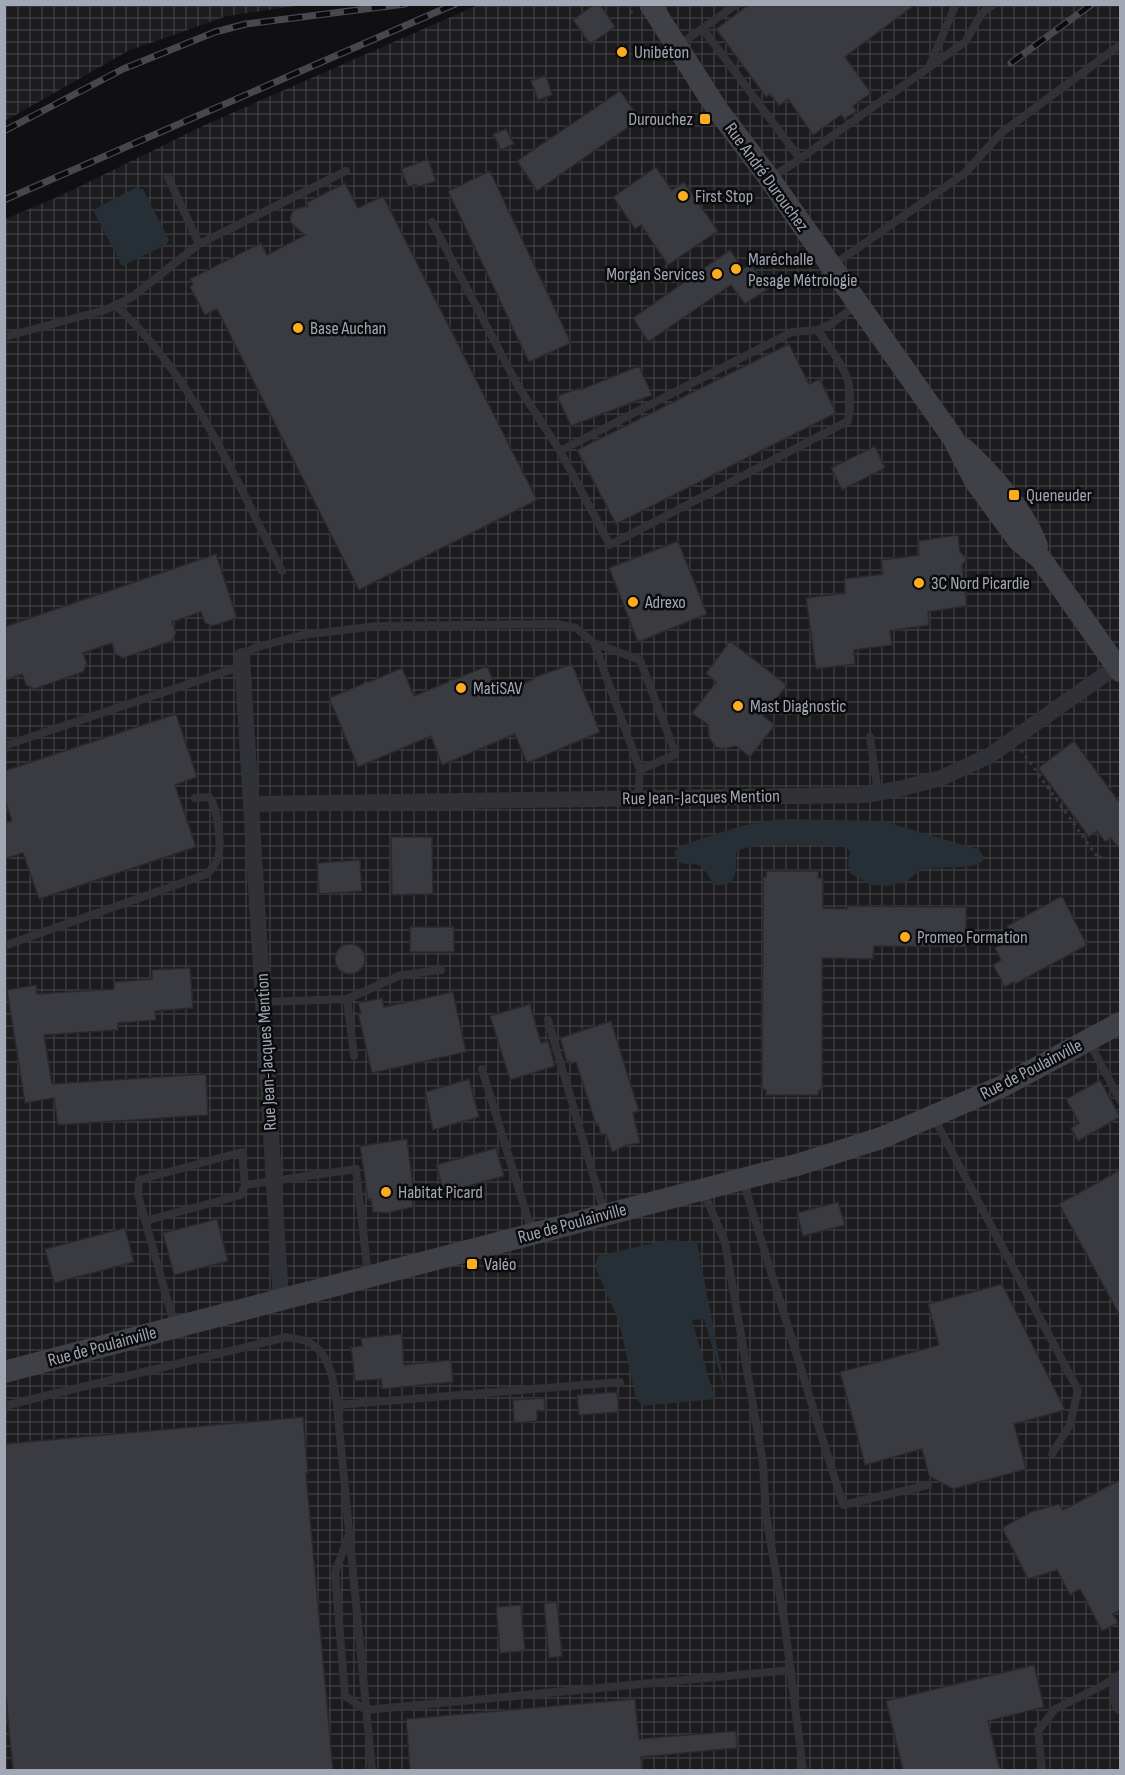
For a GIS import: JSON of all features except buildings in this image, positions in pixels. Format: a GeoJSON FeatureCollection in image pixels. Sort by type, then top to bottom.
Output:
{"type":"FeatureCollection","features":[{"type":"Feature","properties":{"kind":"street","name":"Rue André Durouchez"},"geometry":{"type":"LineString","coordinates":[[638,4],[671,39]]}},
{"type":"Feature","properties":{"kind":"street","name":"Rue André Durouchez"},"geometry":{"type":"LineString","coordinates":[[650,4],[717,109],[769,178],[952,438],[990,472],[1032,533],[1041,559],[1119,669]]}},
{"type":"Feature","properties":{"kind":"street","name":"Rue Jean-Jacques Mention"},"geometry":{"type":"LineString","coordinates":[[242,661],[281,1300]]}},
{"type":"Feature","properties":{"kind":"street","name":"Rue Jean-Jacques Mention"},"geometry":{"type":"LineString","coordinates":[[251,804],[878,793],[940,778],[990,756],[1119,669]]}},
{"type":"Feature","properties":{"kind":"street","name":"Rue de Poulainville"},"geometry":{"type":"LineString","coordinates":[[4,1372],[800,1164],[881,1138],[1003,1086],[1120,1023]]}},
{"type":"Feature","properties":{"kind":"street"},"geometry":{"type":"LineString","coordinates":[[1120,1676],[1118,1698],[1120,1706]]}},
{"type":"Feature","properties":{"kind":"lane"},"geometry":{"type":"LineString","coordinates":[[671,39],[703,29],[736,4]]}},
{"type":"Feature","properties":{"kind":"lane"},"geometry":{"type":"LineString","coordinates":[[929,67],[956,4]]}},
{"type":"Feature","properties":{"kind":"lane"},"geometry":{"type":"LineString","coordinates":[[769,178],[800,159],[965,42],[982,13],[994,4]]}},
{"type":"Feature","properties":{"kind":"lane"},"geometry":{"type":"LineString","coordinates":[[703,29],[800,159]]}},
{"type":"Feature","properties":{"kind":"lane"},"geometry":{"type":"LineString","coordinates":[[831,266],[965,173],[1001,133],[1120,45]]}},
{"type":"Feature","properties":{"kind":"lane"},"geometry":{"type":"LineString","coordinates":[[4,338],[105,310],[132,297],[199,244],[346,171]]}},
{"type":"Feature","properties":{"kind":"lane"},"geometry":{"type":"LineString","coordinates":[[168,177],[199,244]]}},
{"type":"Feature","properties":{"kind":"lane"},"geometry":{"type":"LineString","coordinates":[[432,222],[518,386],[560,451],[610,545],[848,421],[852,400],[849,379],[818,330]]}},
{"type":"Feature","properties":{"kind":"lane"},"geometry":{"type":"LineString","coordinates":[[560,451],[792,332],[818,330],[831,324],[858,304]]}},
{"type":"Feature","properties":{"kind":"lane"},"geometry":{"type":"LineString","coordinates":[[115,305],[138,325],[196,404],[282,571]]}},
{"type":"Feature","properties":{"kind":"lane"},"geometry":{"type":"LineString","coordinates":[[4,746],[242,661],[254,648],[303,636],[377,626],[557,624],[576,628],[594,643],[640,660],[675,752],[674,755],[640,770]]}},
{"type":"Feature","properties":{"kind":"lane"},"geometry":{"type":"LineString","coordinates":[[594,643],[640,770],[638,797]]}},
{"type":"Feature","properties":{"kind":"lane"},"geometry":{"type":"LineString","coordinates":[[870,737],[878,793]]}},
{"type":"Feature","properties":{"kind":"lane"},"geometry":{"type":"LineString","coordinates":[[4,946],[207,874],[214,865],[219,852],[216,809],[209,797],[195,798]]}},
{"type":"Feature","properties":{"kind":"lane"},"geometry":{"type":"LineString","coordinates":[[263,1002],[347,999],[401,975],[441,970]]}},
{"type":"Feature","properties":{"kind":"lane"},"geometry":{"type":"LineString","coordinates":[[347,999],[354,1056]]}},
{"type":"Feature","properties":{"kind":"lane"},"geometry":{"type":"LineString","coordinates":[[548,1020],[605,1215]]}},
{"type":"Feature","properties":{"kind":"lane"},"geometry":{"type":"LineString","coordinates":[[1088,1040],[1120,1100]]}},
{"type":"Feature","properties":{"kind":"lane"},"geometry":{"type":"LineString","coordinates":[[482,1069],[532,1234]]}},
{"type":"Feature","properties":{"kind":"lane"},"geometry":{"type":"LineString","coordinates":[[933,1116],[1078,1390],[1070,1425],[1052,1454]]}},
{"type":"Feature","properties":{"kind":"lane"},"geometry":{"type":"LineString","coordinates":[[145,1221],[241,1195],[245,1185],[242,1152],[139,1180],[138,1195],[145,1221],[175,1327]]}},
{"type":"Feature","properties":{"kind":"lane"},"geometry":{"type":"LineString","coordinates":[[245,1185],[356,1169],[368,1277]]}},
{"type":"Feature","properties":{"kind":"lane"},"geometry":{"type":"LineString","coordinates":[[742,1178],[843,1505],[928,1485]]}},
{"type":"Feature","properties":{"kind":"lane"},"geometry":{"type":"LineString","coordinates":[[702,1188],[725,1242],[763,1463],[766,1515],[791,1670],[803,1770]]}},
{"type":"Feature","properties":{"kind":"lane"},"geometry":{"type":"LineString","coordinates":[[4,1406],[287,1337],[309,1342],[324,1355],[337,1406],[372,1770]]}},
{"type":"Feature","properties":{"kind":"lane"},"geometry":{"type":"LineString","coordinates":[[337,1406],[620,1382]]}},
{"type":"Feature","properties":{"kind":"lane"},"geometry":{"type":"LineString","coordinates":[[350,1534],[335,1573],[345,1696],[366,1710],[791,1670]]}},
{"type":"Feature","properties":{"kind":"lane"},"geometry":{"type":"LineString","coordinates":[[1042,1770],[1038,1731],[1055,1709],[1120,1676]]}},
{"type":"Feature","properties":{"kind":"path"},"geometry":{"type":"LineString","coordinates":[[1013,739],[1099,859],[1104,853]]}},
{"type":"Feature","properties":{"kind":"shaded area"},"geometry":{"type":"Polygon","coordinates":[[[5,4],[303,5],[227,16],[128,51],[5,121],[5,4]]]}},
{"type":"Feature","properties":{"kind":"shaded area"},"geometry":{"type":"Polygon","coordinates":[[[478,5],[1120,5],[1120,1770],[5,1770],[5,219],[60,196],[207,124],[478,5]]]}},
{"type":"Feature","properties":{"kind":"shaded area"},"geometry":{"type":"Polygon","coordinates":[[[137,187],[143,189],[169,240],[166,245],[122,266],[94,212],[95,209],[137,187]]]}},
{"type":"Feature","properties":{"kind":"shaded area"},"geometry":{"type":"Polygon","coordinates":[[[787,819],[882,821],[978,849],[984,857],[982,862],[972,866],[922,869],[907,881],[888,886],[873,885],[851,874],[848,865],[850,852],[846,847],[757,846],[736,852],[736,871],[732,880],[721,885],[713,885],[701,866],[684,864],[674,853],[678,847],[732,829],[759,822],[787,819]]]}},
{"type":"Feature","properties":{"kind":"shaded area"},"geometry":{"type":"Polygon","coordinates":[[[666,1240],[697,1242],[726,1394],[704,1319],[692,1320],[715,1399],[642,1406],[636,1398],[619,1322],[595,1267],[598,1256],[666,1240]]]}},
{"type":"Feature","properties":{"kind":"railway"},"geometry":{"type":"LineString","coordinates":[[4,131],[123,69],[215,32],[246,24],[405,4]]}},
{"type":"Feature","properties":{"kind":"railway"},"geometry":{"type":"LineString","coordinates":[[4,200],[455,4]]}},
{"type":"Feature","properties":{"kind":"railway"},"geometry":{"type":"LineString","coordinates":[[1011,63],[1092,4]]}},
{"type":"Feature","properties":{"kind":"place","name":"Unibéton"},"geometry":{"type":"Point","coordinates":[622,52]}},
{"type":"Feature","properties":{"kind":"place","name":"Durouchez"},"geometry":{"type":"Point","coordinates":[705,119]}},
{"type":"Feature","properties":{"kind":"place","name":"First Stop"},"geometry":{"type":"Point","coordinates":[683,196]}},
{"type":"Feature","properties":{"kind":"place","name":"Maréchalle Pesage Métrologie"},"geometry":{"type":"Point","coordinates":[736,269]}},
{"type":"Feature","properties":{"kind":"place","name":"Morgan Services"},"geometry":{"type":"Point","coordinates":[717,274]}},
{"type":"Feature","properties":{"kind":"place","name":"Base Auchan"},"geometry":{"type":"Point","coordinates":[298,328]}},
{"type":"Feature","properties":{"kind":"place","name":"Queneuder"},"geometry":{"type":"Point","coordinates":[1014,495]}},
{"type":"Feature","properties":{"kind":"place","name":"3C Nord Picardie"},"geometry":{"type":"Point","coordinates":[919,583]}},
{"type":"Feature","properties":{"kind":"place","name":"Adrexo"},"geometry":{"type":"Point","coordinates":[633,602]}},
{"type":"Feature","properties":{"kind":"place","name":"MatiSAV"},"geometry":{"type":"Point","coordinates":[461,688]}},
{"type":"Feature","properties":{"kind":"place","name":"Mast Diagnostic"},"geometry":{"type":"Point","coordinates":[738,706]}},
{"type":"Feature","properties":{"kind":"place","name":"Promeo Formation"},"geometry":{"type":"Point","coordinates":[905,937]}},
{"type":"Feature","properties":{"kind":"place","name":"Habitat Picard"},"geometry":{"type":"Point","coordinates":[386,1192]}},
{"type":"Feature","properties":{"kind":"place","name":"Valéo"},"geometry":{"type":"Point","coordinates":[472,1264]}}]}
